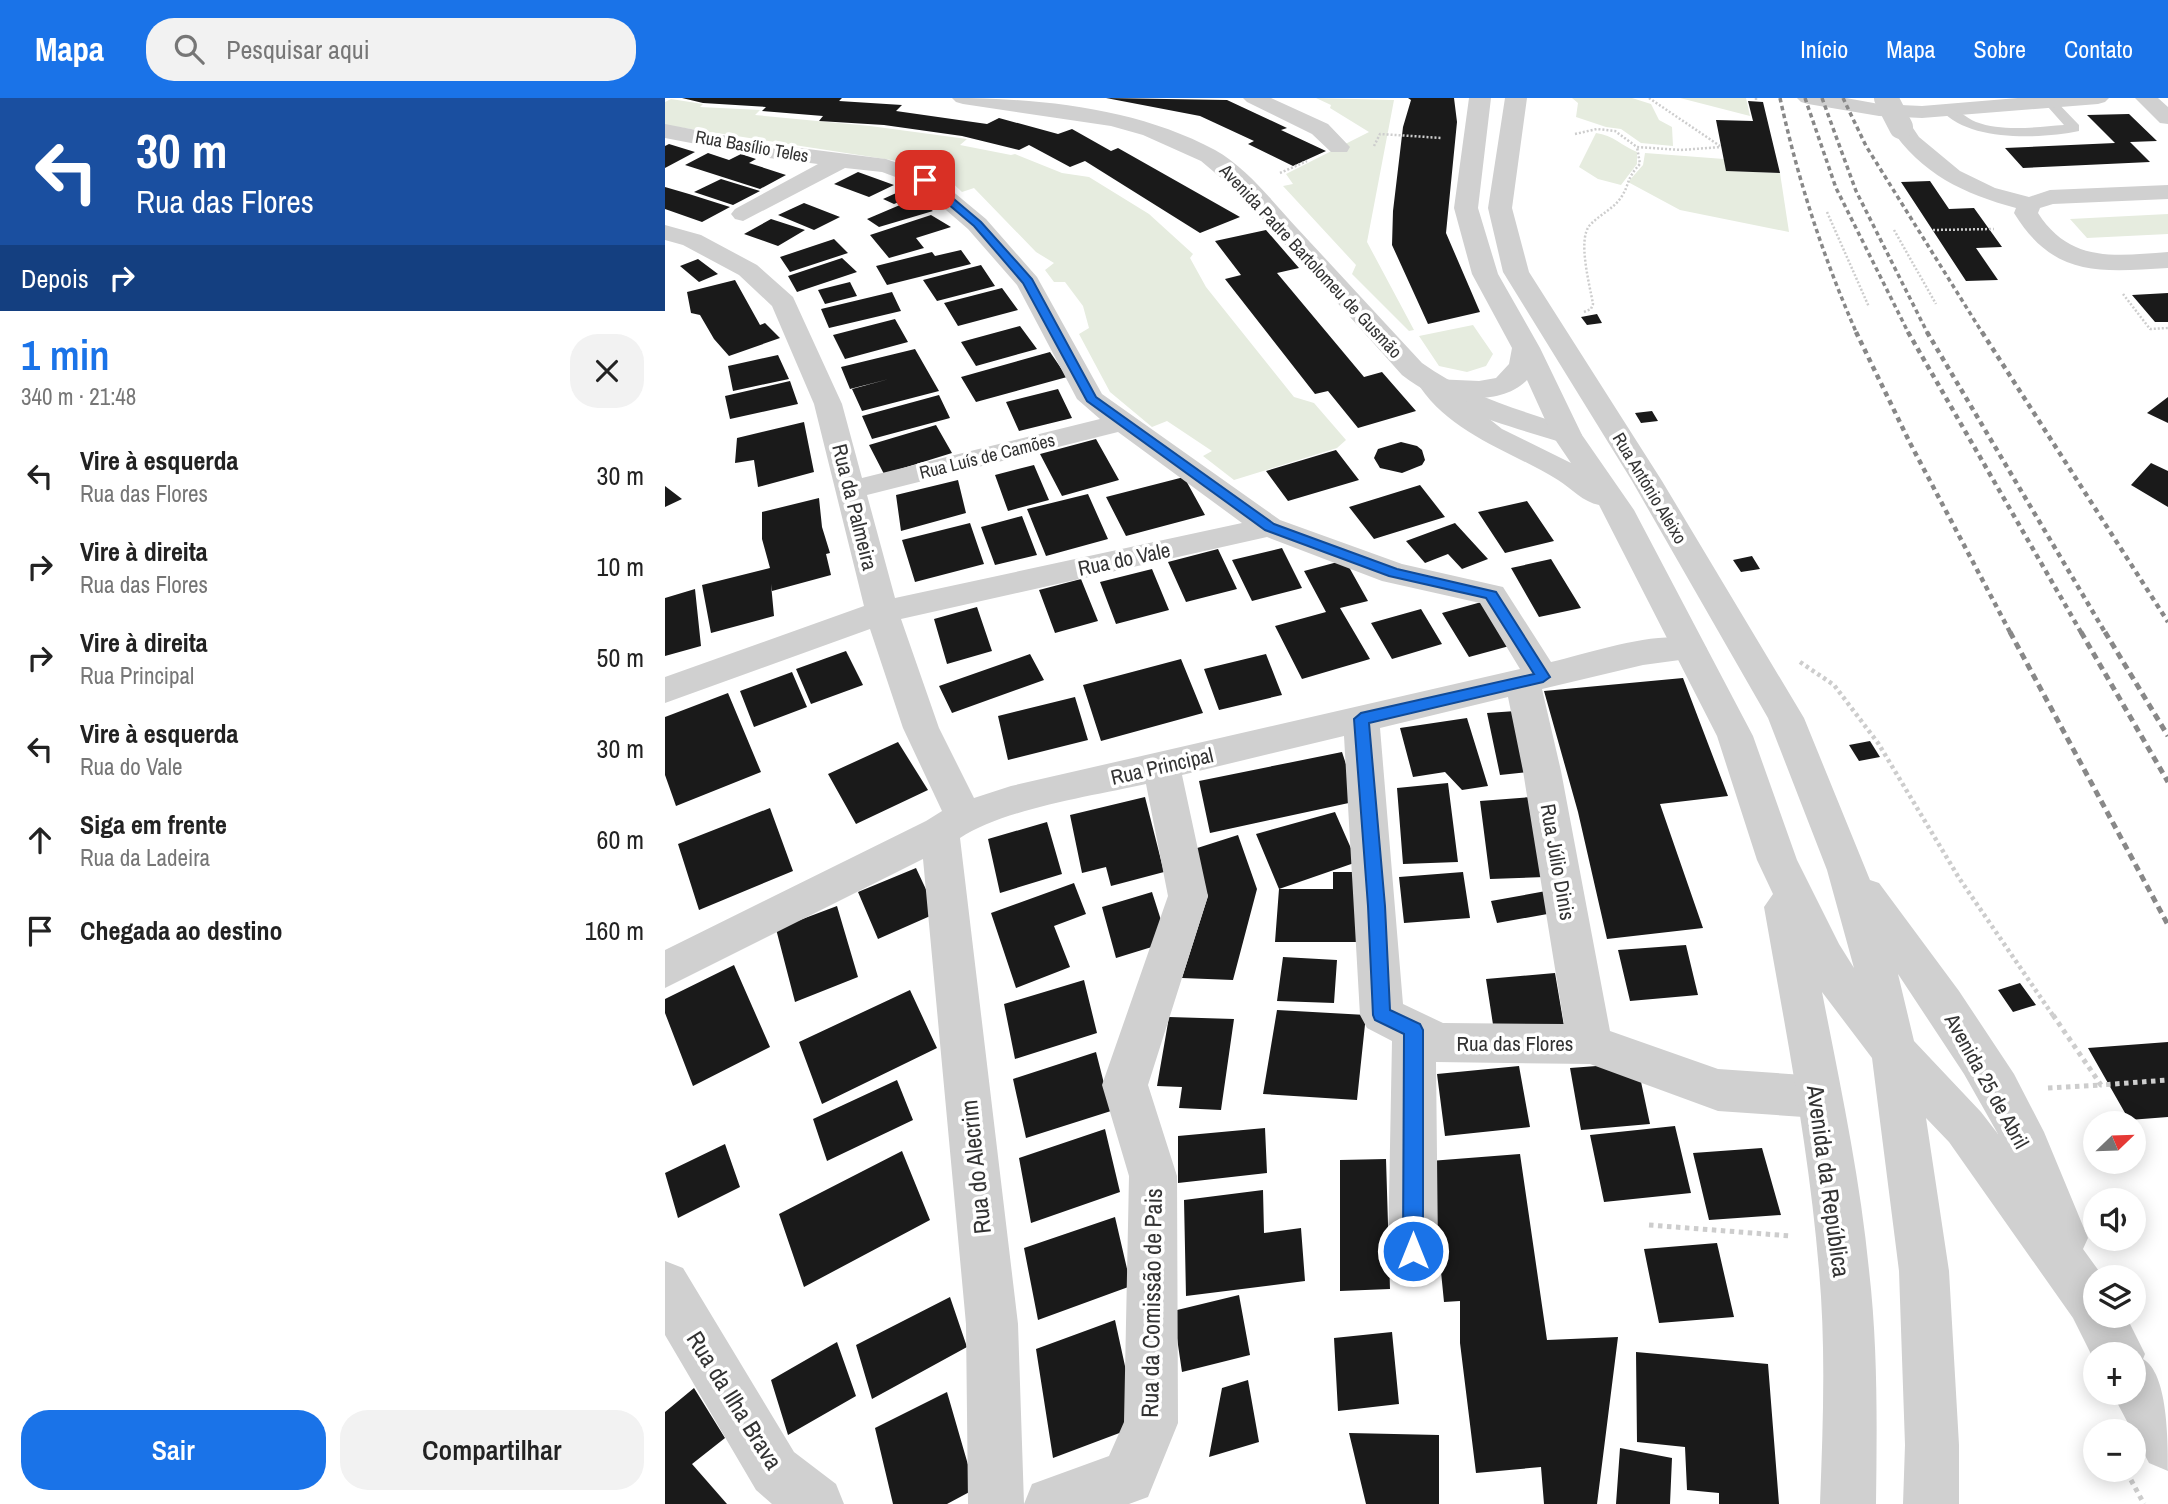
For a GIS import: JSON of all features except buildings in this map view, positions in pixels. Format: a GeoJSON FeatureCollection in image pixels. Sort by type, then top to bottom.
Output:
{"type":"FeatureCollection","features":[{"type":"Feature","properties":{"kind":"street","name":"Avenida Padre Bartolomeu de Gusmão"},"geometry":{"type":"LineString","coordinates":[[963,98],[1125,123],[1162,134],[1209,156],[1247,188],[1412,369],[1434,387],[1476,405],[1567,435],[1613,457],[1647,481]]}},
{"type":"Feature","properties":{"kind":"street"},"geometry":{"type":"LineString","coordinates":[[1254,98],[1320,129],[1339,147]]}},
{"type":"Feature","properties":{"kind":"street","name":"Rua António Aleixo"},"geometry":{"type":"LineString","coordinates":[[1480,98],[1466,208],[1485,274],[1526,348],[1567,435],[1618,510],[1735,736],[1777,860]]}},
{"type":"Feature","properties":{"kind":"street","name":"Rua António Aleixo"},"geometry":{"type":"LineString","coordinates":[[1516,98],[1500,208],[1516,272],[1647,481],[1786,718],[1847,870]]}},
{"type":"Feature","properties":{"kind":"street"},"geometry":{"type":"LineString","coordinates":[[1808,98],[1879,110],[1943,104],[2098,98]]}},
{"type":"Feature","properties":{"kind":"street"},"geometry":{"type":"LineString","coordinates":[[1886,98],[1911,142],[1952,176],[1972,188],[2030,204],[2050,198],[2168,192]]}},
{"type":"Feature","properties":{"kind":"street"},"geometry":{"type":"LineString","coordinates":[[2147,98],[2168,118]]}},
{"type":"Feature","properties":{"kind":"street","name":"Rua Basílio Teles"},"geometry":{"type":"LineString","coordinates":[[665,131],[769,151],[886,166],[925,180],[977,224],[1028,282],[1091,399],[1269,527]]}},
{"type":"Feature","properties":{"kind":"street"},"geometry":{"type":"LineString","coordinates":[[743,214],[839,161]]}},
{"type":"Feature","properties":{"kind":"street"},"geometry":{"type":"LineString","coordinates":[[2030,204],[2027,213],[2033,227],[2047,243],[2068,254],[2099,262],[2168,260]]}},
{"type":"Feature","properties":{"kind":"street","name":"Rua da Palmeira"},"geometry":{"type":"LineString","coordinates":[[674,242],[748,270],[784,303],[828,404],[882,612],[952,824]]}},
{"type":"Feature","properties":{"kind":"street"},"geometry":{"type":"LineString","coordinates":[[1434,387],[1484,390],[1506,384],[1520,374],[1525,363],[1526,348]]}},
{"type":"Feature","properties":{"kind":"street"},"geometry":{"type":"LineString","coordinates":[[1434,387],[1467,418],[1517,449],[1569,474],[1618,510]]}},
{"type":"Feature","properties":{"kind":"street","name":"Rua Luís de Camões"},"geometry":{"type":"LineString","coordinates":[[851,490],[1124,422]]}},
{"type":"Feature","properties":{"kind":"street"},"geometry":{"type":"LineString","coordinates":[[1269,527],[1394,573],[1491,595],[1532,679]]}},
{"type":"Feature","properties":{"kind":"street","name":"Rua do Vale"},"geometry":{"type":"LineString","coordinates":[[665,690],[882,612],[1269,527]]}},
{"type":"Feature","properties":{"kind":"street","name":"Rua Principal"},"geometry":{"type":"LineString","coordinates":[[665,970],[952,824],[1011,801],[1643,653],[1690,649]]}},
{"type":"Feature","properties":{"kind":"street","name":"Rua Júlio Dinis"},"geometry":{"type":"LineString","coordinates":[[1532,679],[1542,771],[1590,1044]]}},
{"type":"Feature","properties":{"kind":"street","name":"Rua das Flores"},"geometry":{"type":"LineString","coordinates":[[1361,719],[1382,1015],[1439,1043],[1590,1044],[1718,1090],[1818,1097]]}},
{"type":"Feature","properties":{"kind":"street","name":"Rua da Comissão de Pais"},"geometry":{"type":"LineString","coordinates":[[1052,1504],[1128,1477],[1151,1423],[1153,1176],[1125,1085],[1188,896],[1161,766]]}},
{"type":"Feature","properties":{"kind":"street","name":"Rua do Alecrim"},"geometry":{"type":"LineString","coordinates":[[952,824],[992,1324],[996,1504]]}},
{"type":"Feature","properties":{"kind":"street"},"geometry":{"type":"LineString","coordinates":[[1777,860],[1824,957],[1841,985],[1894,1051],[1965,1127],[2083,1293]]}},
{"type":"Feature","properties":{"kind":"street","name":"Avenida da República"},"geometry":{"type":"LineString","coordinates":[[1777,860],[1841,1240],[1851,1397],[1848,1504]]}},
{"type":"Feature","properties":{"kind":"street"},"geometry":{"type":"LineString","coordinates":[[1847,870],[1872,954],[1894,1051],[1924,1271],[1932,1445],[1931,1504]]}},
{"type":"Feature","properties":{"kind":"street","name":"Avenida 25 de Abril"},"geometry":{"type":"LineString","coordinates":[[1847,870],[1952,1016],[2015,1120],[2083,1282]]}},
{"type":"Feature","properties":{"kind":"street"},"geometry":{"type":"LineString","coordinates":[[1413,1030],[1413,1251]]}},
{"type":"Feature","properties":{"kind":"street","name":"Rua da Ilha Brava"},"geometry":{"type":"LineString","coordinates":[[665,1286],[775,1471],[816,1504]]}},
{"type":"Feature","properties":{"kind":"street"},"geometry":{"type":"LineString","coordinates":[[2146,1404],[2168,1444]]}},
{"type":"Feature","properties":{"kind":"lane"},"geometry":{"type":"LineString","coordinates":[[1943,104],[1952,116],[1990,131],[2074,128],[2047,100]]}},
{"type":"Feature","properties":{"kind":"path"},"geometry":{"type":"LineString","coordinates":[[1637,148],[1681,150],[1721,147],[1649,98]]}},
{"type":"Feature","properties":{"kind":"path"},"geometry":{"type":"LineString","coordinates":[[1575,134],[1597,129],[1615,131],[1640,153],[1640,164],[1628,177],[1623,195],[1609,211],[1588,226],[1583,242],[1593,304],[1591,309],[1580,313]]}},
{"type":"Feature","properties":{"kind":"path"},"geometry":{"type":"LineString","coordinates":[[1827,212],[1869,307]]}},
{"type":"Feature","properties":{"kind":"path"},"geometry":{"type":"LineString","coordinates":[[1933,230],[1989,229]]}},
{"type":"Feature","properties":{"kind":"path"},"geometry":{"type":"LineString","coordinates":[[1894,230],[1936,304]]}},
{"type":"Feature","properties":{"kind":"path"},"geometry":{"type":"LineString","coordinates":[[2099,262],[2150,329],[2168,328]]}},
{"type":"Feature","properties":{"kind":"path"},"geometry":{"type":"LineString","coordinates":[[1789,655],[1834,685],[1878,743],[1959,878],[2101,1085]]}},
{"type":"Feature","properties":{"kind":"path"},"geometry":{"type":"LineString","coordinates":[[2046,1088],[2168,1080]]}},
{"type":"Feature","properties":{"kind":"path"},"geometry":{"type":"LineString","coordinates":[[1649,1225],[1841,1240]]}},
{"type":"Feature","properties":{"kind":"path"},"geometry":{"type":"LineString","coordinates":[[2132,1482],[2144,1504]]}},
{"type":"Feature","properties":{"kind":"shaded area"},"geometry":{"type":"Polygon","coordinates":[[[1316,98],[1394,100],[1367,242],[1414,330],[1409,331],[1352,274],[1356,265],[1283,186],[1293,184],[1286,174],[1369,132],[1330,108],[1331,105],[1316,98]]]}},
{"type":"Feature","properties":{"kind":"shaded area"},"geometry":{"type":"Polygon","coordinates":[[[1572,98],[1632,98],[1651,104],[1659,120],[1672,127],[1673,146],[1641,143],[1621,129],[1576,117],[1578,103],[1572,98]]]}},
{"type":"Feature","properties":{"kind":"shaded area"},"geometry":{"type":"Polygon","coordinates":[[[1680,98],[1746,98],[1750,116],[1680,98]]]}},
{"type":"Feature","properties":{"kind":"shaded area"},"geometry":{"type":"Polygon","coordinates":[[[671,99],[703,104],[700,107],[760,110],[755,115],[967,139],[960,145],[1015,154],[1062,173],[1089,177],[1149,214],[1193,254],[1190,258],[1206,287],[1294,397],[1314,403],[1346,440],[1337,448],[1234,480],[1203,456],[1212,451],[1167,421],[1152,427],[1110,392],[1079,334],[1089,328],[1083,306],[1065,282],[1054,282],[1045,270],[1054,263],[1036,252],[974,188],[962,192],[945,176],[917,164],[665,125],[665,102],[671,99]]]}},
{"type":"Feature","properties":{"kind":"shaded area"},"geometry":{"type":"Polygon","coordinates":[[[1596,133],[1637,152],[1637,164],[1621,185],[1598,179],[1579,167],[1596,133]]]}},
{"type":"Feature","properties":{"kind":"shaded area"},"geometry":{"type":"Polygon","coordinates":[[[1645,153],[1724,159],[1727,171],[1780,173],[1789,232],[1680,210],[1628,182],[1643,165],[1645,153]]]}},
{"type":"Feature","properties":{"kind":"shaded area"},"geometry":{"type":"Polygon","coordinates":[[[2168,214],[2168,234],[2087,238],[2070,219],[2168,214]]]}},
{"type":"Feature","properties":{"kind":"shaded area"},"geometry":{"type":"Polygon","coordinates":[[[1473,325],[1493,354],[1486,366],[1467,372],[1439,366],[1419,336],[1473,325]]]}},
{"type":"Feature","properties":{"kind":"railway"},"geometry":{"type":"LineString","coordinates":[[1780,98],[1813,218],[1857,334]]}},
{"type":"Feature","properties":{"kind":"railway"},"geometry":{"type":"LineString","coordinates":[[1805,98],[1836,188],[1908,332]]}},
{"type":"Feature","properties":{"kind":"railway"},"geometry":{"type":"LineString","coordinates":[[1822,98],[1856,191],[1928,334]]}},
{"type":"Feature","properties":{"kind":"railway"},"geometry":{"type":"LineString","coordinates":[[1843,98],[1866,146],[1983,334]]}},
{"type":"Feature","properties":{"kind":"railway"},"geometry":{"type":"LineString","coordinates":[[1856,332],[1910,443],[2011,634]]}},
{"type":"Feature","properties":{"kind":"railway"},"geometry":{"type":"LineString","coordinates":[[1908,332],[2082,634]]}},
{"type":"Feature","properties":{"kind":"railway"},"geometry":{"type":"LineString","coordinates":[[1927,332],[2106,634]]}},
{"type":"Feature","properties":{"kind":"railway"},"geometry":{"type":"LineString","coordinates":[[1982,332],[2168,622]]}},
{"type":"Feature","properties":{"kind":"railway"},"geometry":{"type":"LineString","coordinates":[[2010,632],[2168,925]]}},
{"type":"Feature","properties":{"kind":"railway"},"geometry":{"type":"LineString","coordinates":[[2081,632],[2168,782]]}},
{"type":"Feature","properties":{"kind":"railway"},"geometry":{"type":"LineString","coordinates":[[2105,632],[2168,736]]}},
{"type":"Feature","properties":{"kind":"route"},"geometry":{"type":"LineString","coordinates":[[925,180],[977,224],[1028,282],[1091,399],[1269,527],[1394,573],[1491,595],[1543,677],[1361,719],[1382,1015],[1413,1030],[1413,1251]]}}]}
